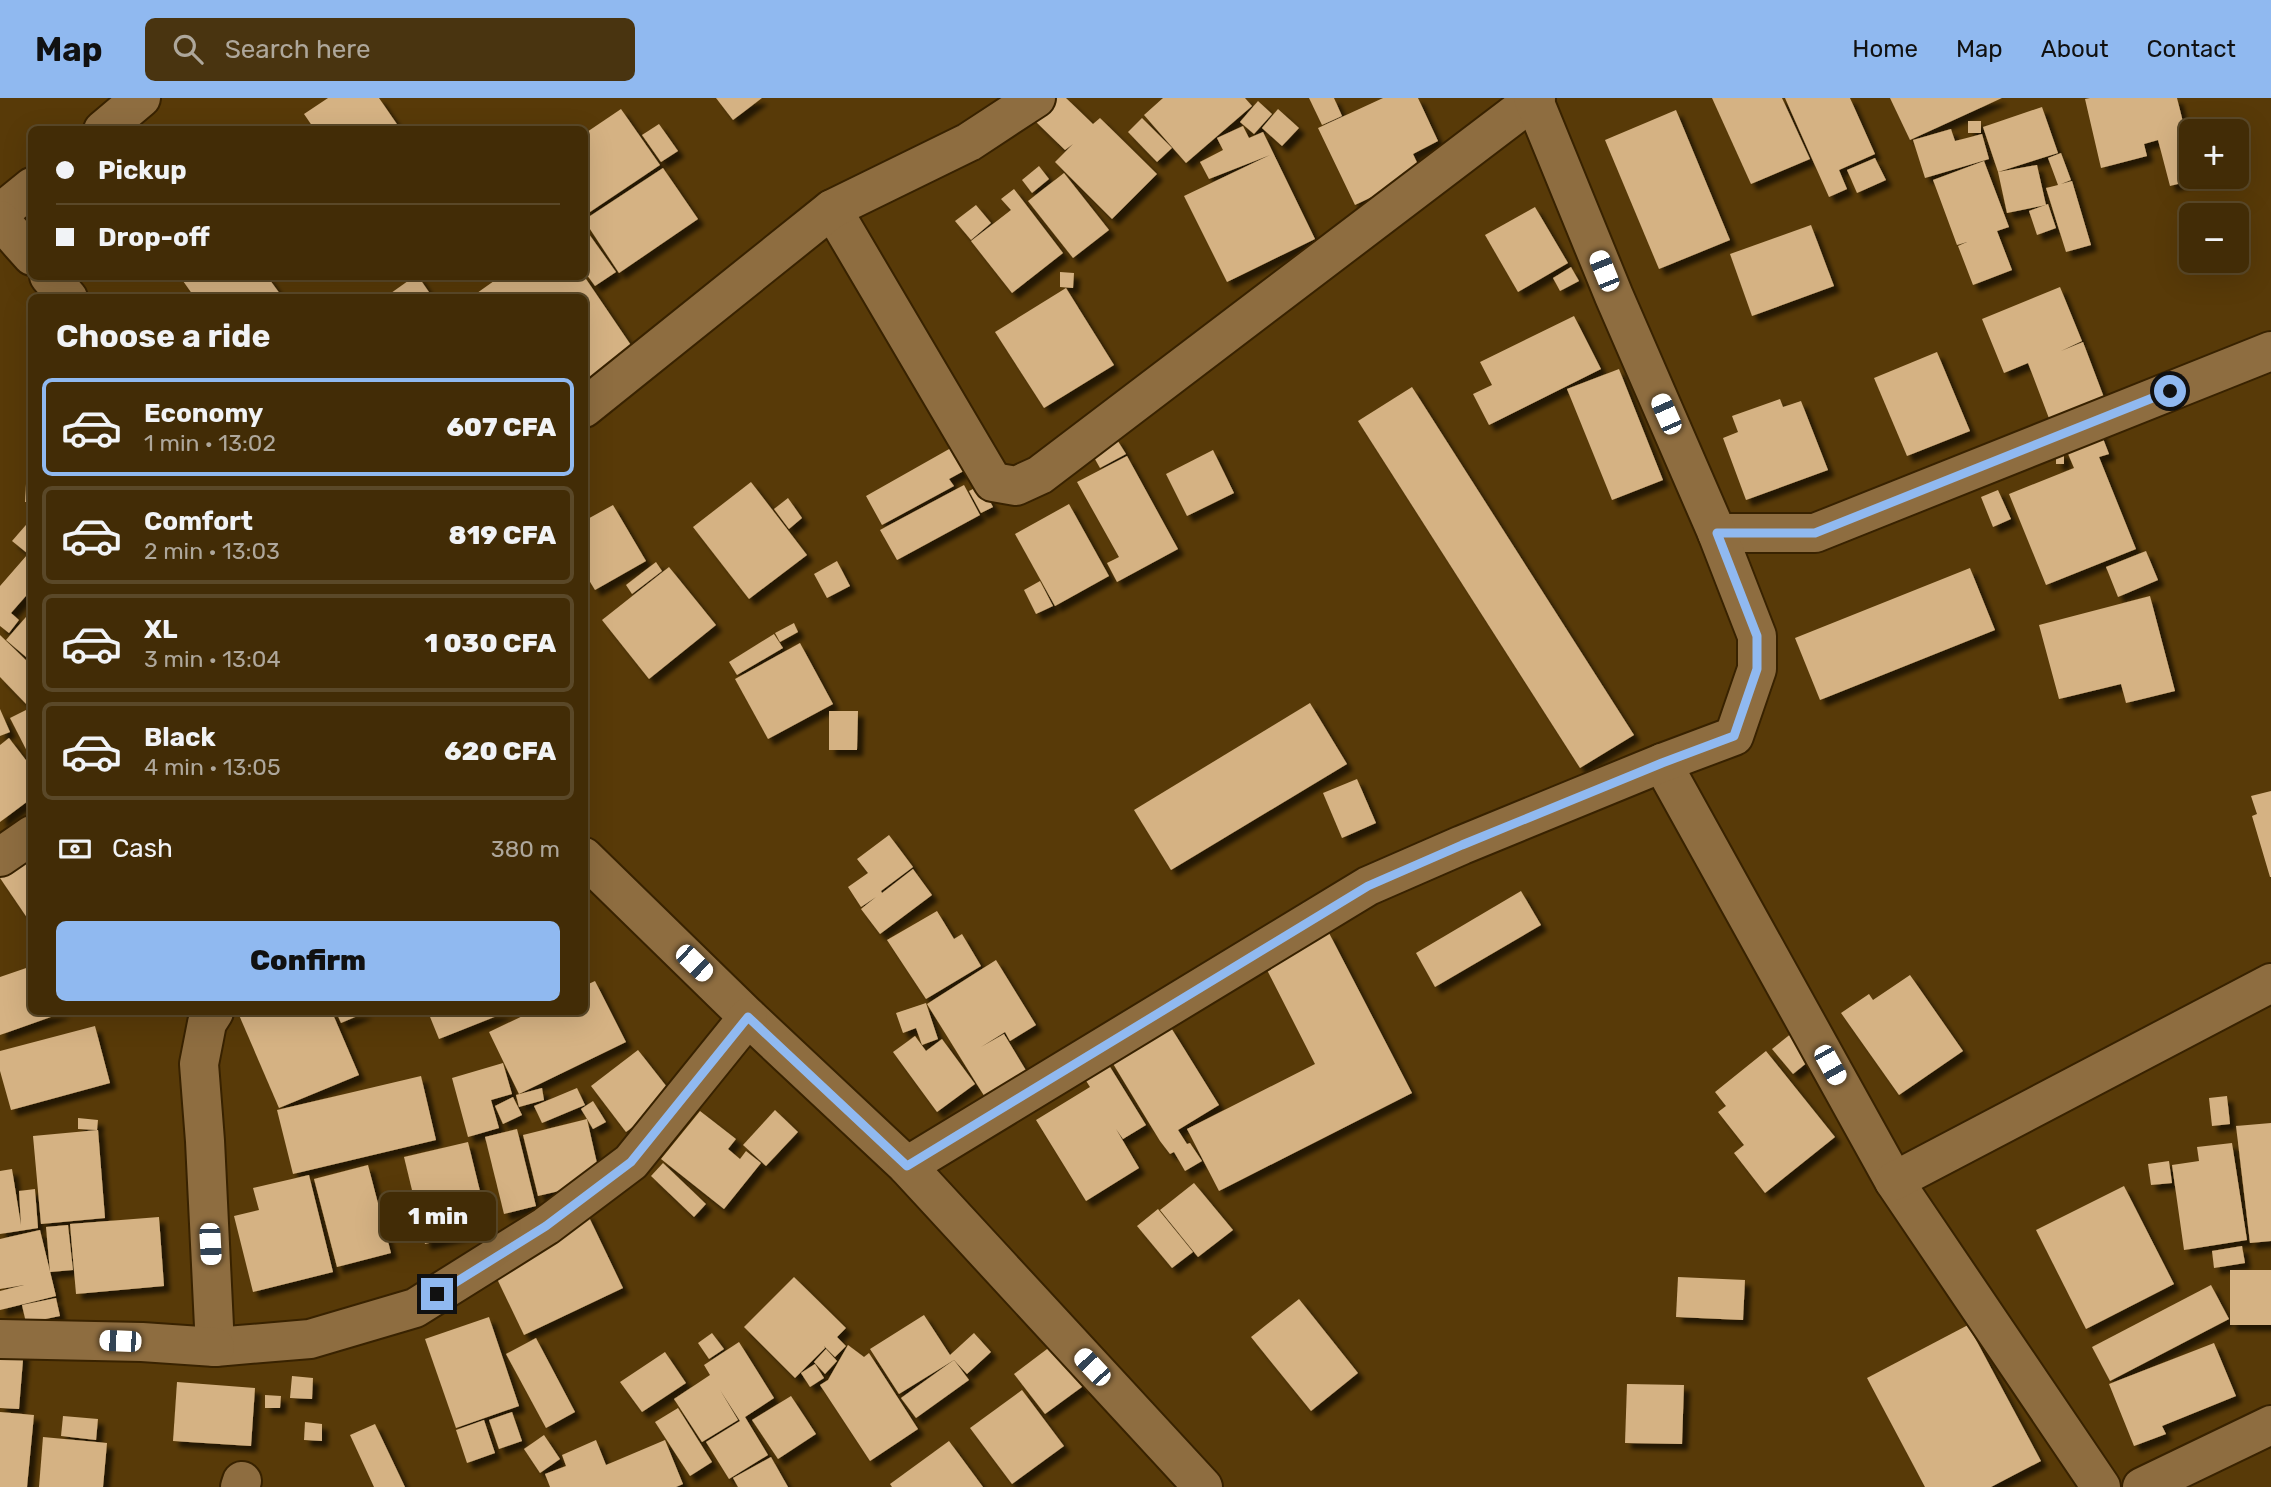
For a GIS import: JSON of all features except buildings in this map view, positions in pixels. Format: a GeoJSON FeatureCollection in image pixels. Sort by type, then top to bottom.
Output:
{"type":"FeatureCollection","features":[{"type":"Feature","properties":{"kind":"street"},"geometry":{"type":"LineString","coordinates":[[108,126],[141,98]]}},
{"type":"Feature","properties":{"kind":"street"},"geometry":{"type":"LineString","coordinates":[[588,405],[832,209],[969,142],[1036,98]]}},
{"type":"Feature","properties":{"kind":"street"},"geometry":{"type":"LineString","coordinates":[[832,209],[993,482],[1016,486],[1040,475],[1534,98],[1614,296],[1717,533],[1757,636],[1757,669],[1734,736],[1662,763],[1368,886],[907,1166]]}},
{"type":"Feature","properties":{"kind":"street"},"geometry":{"type":"LineString","coordinates":[[0,213],[28,190]]}},
{"type":"Feature","properties":{"kind":"street"},"geometry":{"type":"LineString","coordinates":[[0,220],[28,252]]}},
{"type":"Feature","properties":{"kind":"street"},"geometry":{"type":"LineString","coordinates":[[52,280],[65,294]]}},
{"type":"Feature","properties":{"kind":"street"},"geometry":{"type":"LineString","coordinates":[[1717,533],[1815,533],[2271,351]]}},
{"type":"Feature","properties":{"kind":"street"},"geometry":{"type":"LineString","coordinates":[[1662,763],[1894,1181],[2101,1487]]}},
{"type":"Feature","properties":{"kind":"street"},"geometry":{"type":"LineString","coordinates":[[0,857],[28,838]]}},
{"type":"Feature","properties":{"kind":"street"},"geometry":{"type":"LineString","coordinates":[[588,861],[748,1017],[907,1166],[1203,1487]]}},
{"type":"Feature","properties":{"kind":"street"},"geometry":{"type":"LineString","coordinates":[[1894,1181],[2271,983]]}},
{"type":"Feature","properties":{"kind":"street"},"geometry":{"type":"LineString","coordinates":[[212,1015],[207,1023],[199,1064],[215,1347]]}},
{"type":"Feature","properties":{"kind":"street"},"geometry":{"type":"LineString","coordinates":[[0,1339],[142,1342],[215,1347],[310,1339],[415,1308],[546,1226],[631,1162],[748,1017]]}},
{"type":"Feature","properties":{"kind":"street"},"geometry":{"type":"LineString","coordinates":[[2142,1487],[2271,1425]]}},
{"type":"Feature","properties":{"kind":"route"},"geometry":{"type":"LineString","coordinates":[[437,1294],[546,1226],[631,1162],[748,1017],[907,1166],[1368,886],[1662,763],[1734,736],[1757,669],[1757,636],[1717,533],[1815,533],[2170,391]]}}]}
